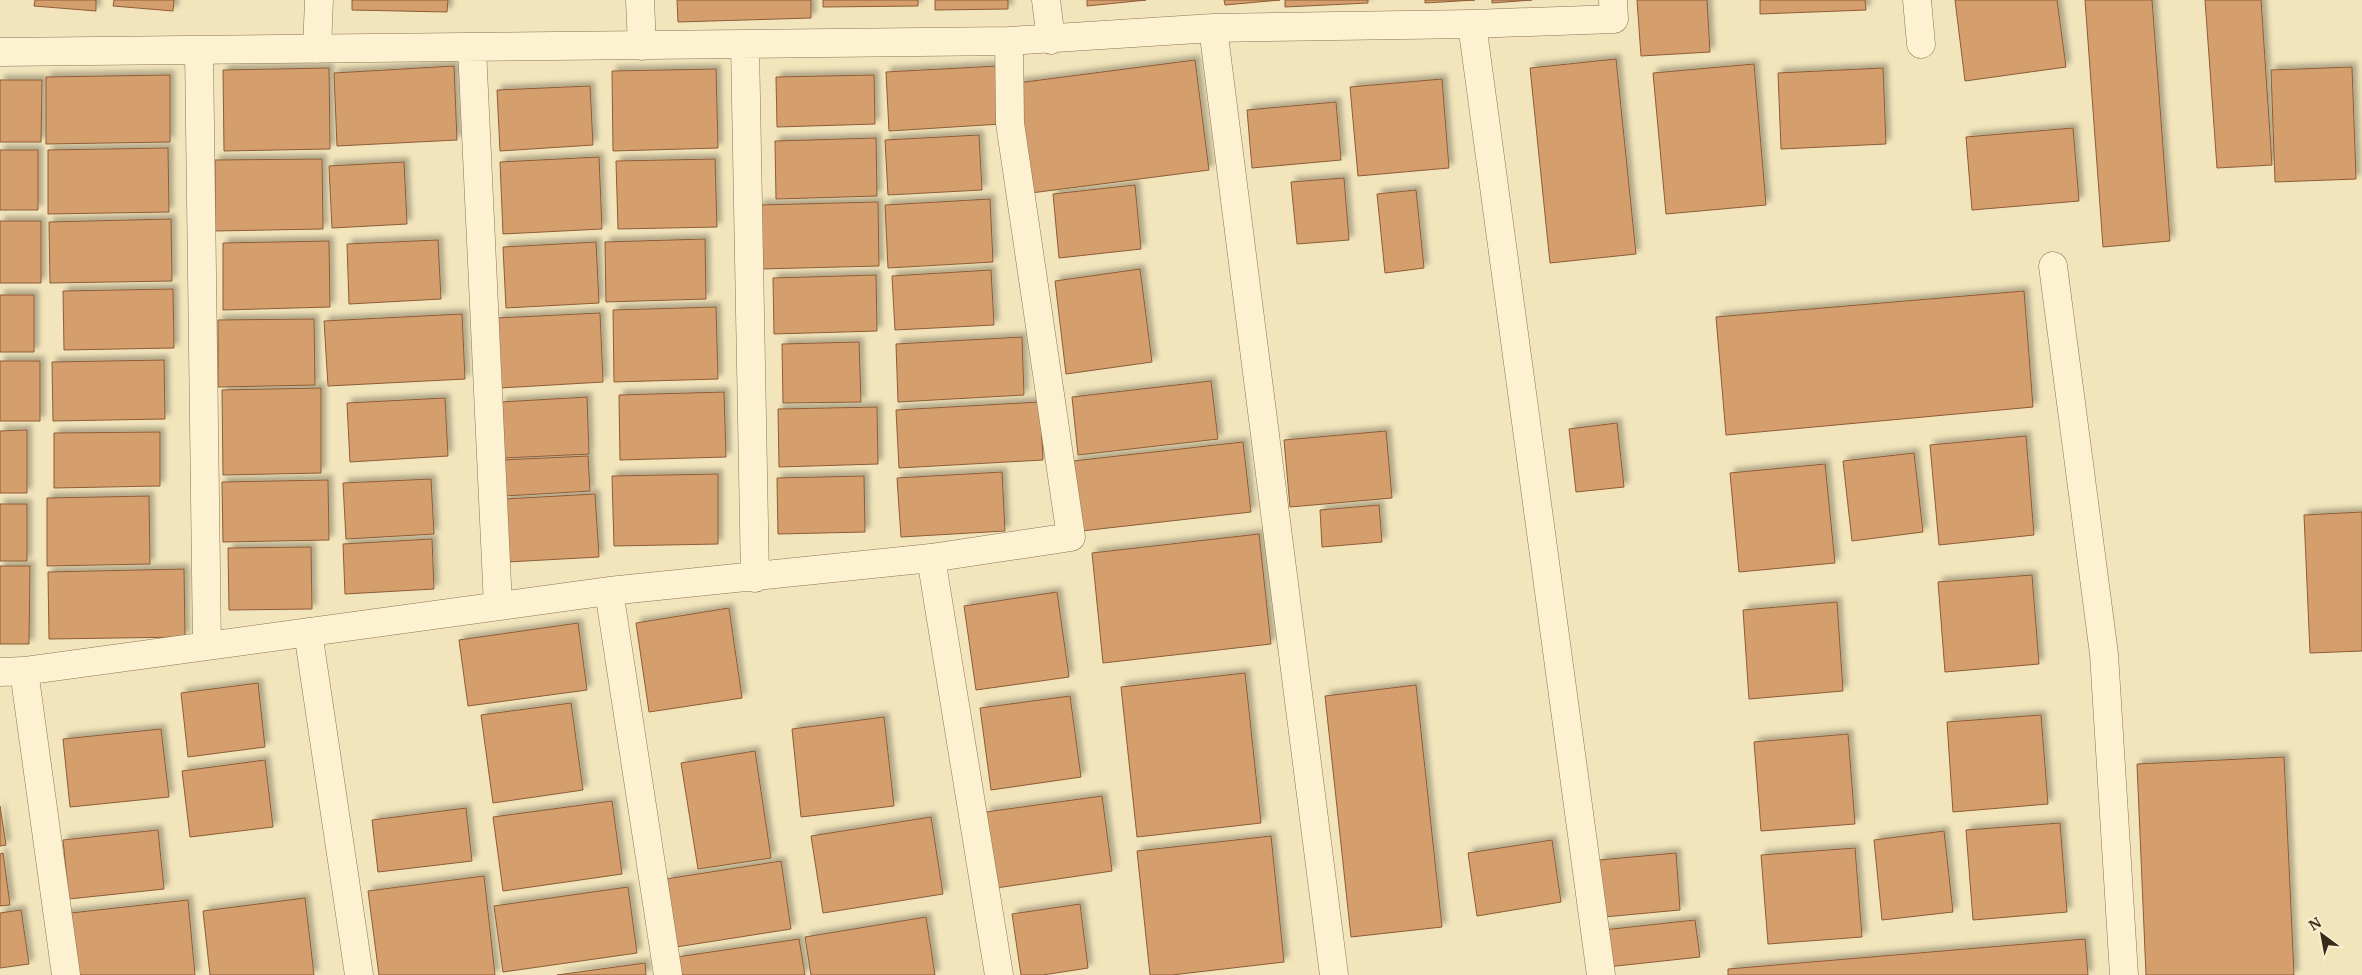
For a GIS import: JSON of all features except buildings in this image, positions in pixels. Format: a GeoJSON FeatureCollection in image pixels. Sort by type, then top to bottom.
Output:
{"type":"FeatureCollection","features":[{"type":"Feature","properties":{"kind":"street"},"geometry":{"type":"LineString","coordinates":[[317,49],[319,0]]}},
{"type":"Feature","properties":{"kind":"street"},"geometry":{"type":"LineString","coordinates":[[640,0],[642,46]]}},
{"type":"Feature","properties":{"kind":"street"},"geometry":{"type":"LineString","coordinates":[[1046,0],[1051,40]]}},
{"type":"Feature","properties":{"kind":"street"},"geometry":{"type":"LineString","coordinates":[[0,52],[745,45],[1051,40],[1212,28],[1472,24],[1614,19],[1613,0]]}},
{"type":"Feature","properties":{"kind":"street"},"geometry":{"type":"LineString","coordinates":[[1917,0],[1920,44]]}},
{"type":"Feature","properties":{"kind":"street"},"geometry":{"type":"LineString","coordinates":[[1472,24],[1601,975]]}},
{"type":"Feature","properties":{"kind":"street"},"geometry":{"type":"LineString","coordinates":[[1212,28],[1334,975]]}},
{"type":"Feature","properties":{"kind":"street"},"geometry":{"type":"LineString","coordinates":[[66,975],[12,671],[609,591],[756,578],[931,558],[1070,537],[1010,124],[1009,41]]}},
{"type":"Feature","properties":{"kind":"street"},"geometry":{"type":"LineString","coordinates":[[745,45],[756,578]]}},
{"type":"Feature","properties":{"kind":"street"},"geometry":{"type":"LineString","coordinates":[[472,48],[498,606]]}},
{"type":"Feature","properties":{"kind":"street"},"geometry":{"type":"LineString","coordinates":[[199,50],[206,646]]}},
{"type":"Feature","properties":{"kind":"street"},"geometry":{"type":"LineString","coordinates":[[2053,266],[2104,654],[2124,975]]}},
{"type":"Feature","properties":{"kind":"street"},"geometry":{"type":"LineString","coordinates":[[931,558],[999,975]]}},
{"type":"Feature","properties":{"kind":"street"},"geometry":{"type":"LineString","coordinates":[[609,591],[668,975]]}},
{"type":"Feature","properties":{"kind":"street"},"geometry":{"type":"LineString","coordinates":[[308,632],[359,975]]}}]}
